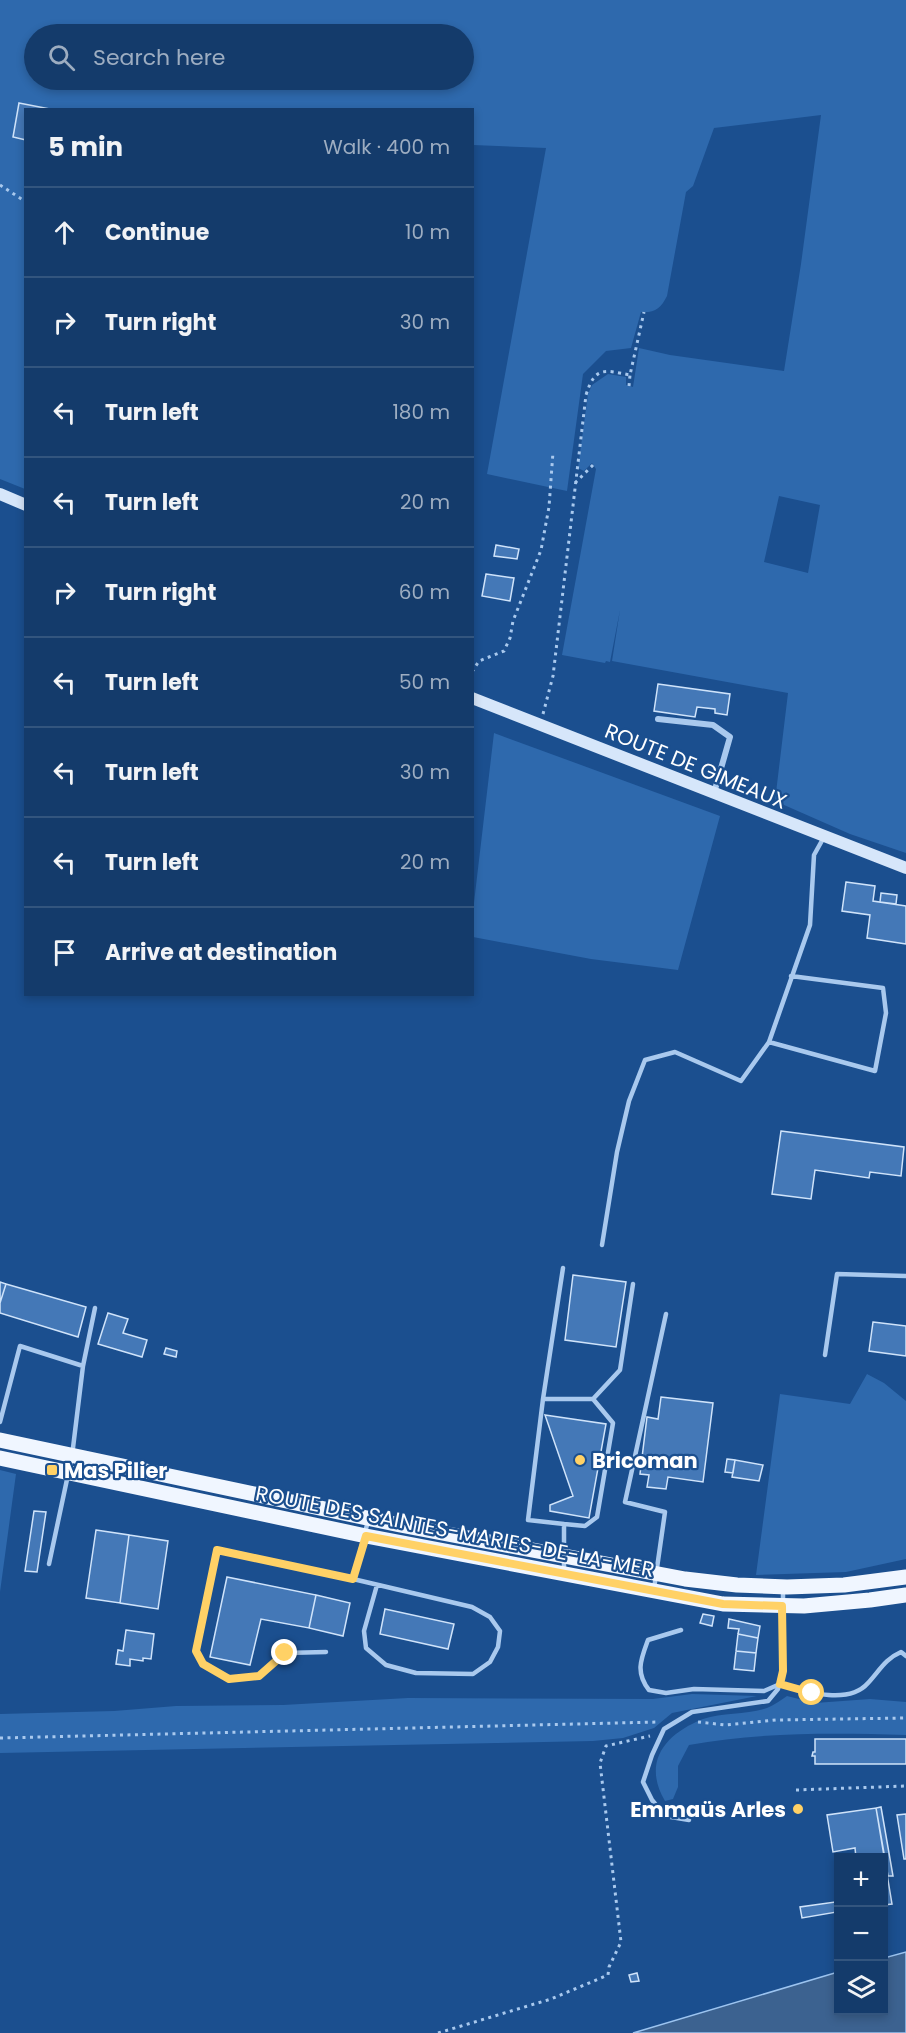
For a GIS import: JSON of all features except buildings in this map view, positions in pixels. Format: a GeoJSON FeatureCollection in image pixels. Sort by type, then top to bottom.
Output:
{"type":"FeatureCollection","features":[{"type":"Feature","properties":{"kind":"main road","name":"ROUTE DES SAINTES-MARIES-DE-LA-MER"},"geometry":{"type":"LineString","coordinates":[[0,1440],[369,1519],[656,1574],[738,1586],[783,1587],[844,1585],[906,1577]]}},
{"type":"Feature","properties":{"kind":"main road","name":"ROUTE DES SAINTES-MARIES-DE-LA-MER"},"geometry":{"type":"LineString","coordinates":[[0,1458],[366,1536],[723,1604],[782,1606],[837,1603],[906,1595]]}},
{"type":"Feature","properties":{"kind":"street"},"geometry":{"type":"LineString","coordinates":[[0,494],[24,504]]}},
{"type":"Feature","properties":{"kind":"street","name":"ROUTE DE GIMEAUX"},"geometry":{"type":"LineString","coordinates":[[474,699],[906,868]]}},
{"type":"Feature","properties":{"kind":"street"},"geometry":{"type":"LineString","coordinates":[[658,719],[713,725],[730,737],[714,794]]}},
{"type":"Feature","properties":{"kind":"lane"},"geometry":{"type":"LineString","coordinates":[[602,1245],[626,1111],[645,1060],[675,1052],[741,1081],[769,1042],[810,925],[814,855],[825,837]]}},
{"type":"Feature","properties":{"kind":"lane"},"geometry":{"type":"LineString","coordinates":[[769,1042],[875,1071],[886,1013],[883,988],[791,976]]}},
{"type":"Feature","properties":{"kind":"lane"},"geometry":{"type":"LineString","coordinates":[[563,1268],[528,1520],[585,1526],[597,1517],[613,1423],[593,1399]]}},
{"type":"Feature","properties":{"kind":"lane"},"geometry":{"type":"LineString","coordinates":[[825,1355],[837,1274],[906,1276]]}},
{"type":"Feature","properties":{"kind":"lane"},"geometry":{"type":"LineString","coordinates":[[543,1399],[593,1399],[620,1370],[633,1284]]}},
{"type":"Feature","properties":{"kind":"lane"},"geometry":{"type":"LineString","coordinates":[[49,1564],[72,1456],[83,1366],[95,1308]]}},
{"type":"Feature","properties":{"kind":"lane"},"geometry":{"type":"LineString","coordinates":[[653,1591],[665,1512],[624,1502],[666,1314]]}},
{"type":"Feature","properties":{"kind":"lane"},"geometry":{"type":"LineString","coordinates":[[0,1422],[20,1346],[83,1366]]}},
{"type":"Feature","properties":{"kind":"lane"},"geometry":{"type":"LineString","coordinates":[[189,1499],[193,1482]]}},
{"type":"Feature","properties":{"kind":"lane"},"geometry":{"type":"LineString","coordinates":[[353,1579],[369,1519]]}},
{"type":"Feature","properties":{"kind":"lane"},"geometry":{"type":"LineString","coordinates":[[564,1524],[564,1574]]}},
{"type":"Feature","properties":{"kind":"lane"},"geometry":{"type":"LineString","coordinates":[[326,1652],[285,1653],[259,1676],[229,1679],[203,1664],[196,1651],[217,1550],[353,1579],[472,1607],[490,1617],[500,1631],[498,1647],[490,1662],[473,1674],[416,1673],[386,1665],[366,1648],[364,1631],[377,1585]]}},
{"type":"Feature","properties":{"kind":"lane"},"geometry":{"type":"LineString","coordinates":[[689,1820],[665,1816],[652,1800],[643,1782],[652,1755],[663,1732],[692,1712],[768,1701],[778,1689],[783,1671],[783,1587]]}},
{"type":"Feature","properties":{"kind":"lane"},"geometry":{"type":"LineString","coordinates":[[681,1630],[648,1640],[640,1661],[641,1680],[649,1690],[666,1693],[694,1689],[764,1691],[780,1684],[812,1693],[844,1695],[866,1686],[890,1657],[901,1652],[906,1656]]}},
{"type":"Feature","properties":{"kind":"path"},"geometry":{"type":"LineString","coordinates":[[0,185],[24,201]]}},
{"type":"Feature","properties":{"kind":"path"},"geometry":{"type":"LineString","coordinates":[[629,386],[644,312]]}},
{"type":"Feature","properties":{"kind":"path"},"geometry":{"type":"LineString","coordinates":[[540,724],[553,676],[586,395],[595,375],[608,370],[630,375]]}},
{"type":"Feature","properties":{"kind":"path"},"geometry":{"type":"LineString","coordinates":[[474,669],[479,662],[504,651],[510,638],[513,621],[541,550],[549,507],[554,452]]}},
{"type":"Feature","properties":{"kind":"path"},"geometry":{"type":"LineString","coordinates":[[575,483],[593,465]]}},
{"type":"Feature","properties":{"kind":"path"},"geometry":{"type":"LineString","coordinates":[[0,1738],[678,1721],[726,1725],[776,1720],[906,1718]]}},
{"type":"Feature","properties":{"kind":"path"},"geometry":{"type":"LineString","coordinates":[[438,2033],[551,1999],[609,1975],[609,1967],[621,1942],[600,1763],[606,1746],[663,1732]]}},
{"type":"Feature","properties":{"kind":"path"},"geometry":{"type":"LineString","coordinates":[[796,1790],[906,1786]]}},
{"type":"Feature","properties":{"kind":"shaded area"},"geometry":{"type":"Polygon","coordinates":[[[0,0],[906,0],[906,853],[850,834],[775,801],[788,693],[612,661],[620,610],[610,662],[562,655],[596,469],[592,463],[584,471],[578,468],[588,394],[592,385],[608,374],[626,377],[626,385],[633,387],[639,348],[670,355],[784,371],[821,115],[714,128],[693,186],[686,192],[667,296],[657,309],[641,312],[631,348],[606,351],[583,374],[567,491],[487,474],[546,148],[474,145],[474,108],[24,108],[24,489],[0,479],[0,0]],[[779,496],[764,562],[808,573],[820,505],[779,496]]]}},
{"type":"Feature","properties":{"kind":"shaded area"},"geometry":{"type":"Polygon","coordinates":[[[494,733],[720,816],[678,970],[591,959],[474,937],[474,903],[494,733]]]}},
{"type":"Feature","properties":{"kind":"shaded area"},"geometry":{"type":"Polygon","coordinates":[[[867,1374],[884,1383],[906,1401],[906,1559],[846,1572],[756,1575],[780,1394],[850,1404],[867,1374]]]}},
{"type":"Feature","properties":{"kind":"shaded area"},"geometry":{"type":"Polygon","coordinates":[[[0,1470],[16,1474],[0,1592],[0,1470]]]}},
{"type":"Feature","properties":{"kind":"shaded area"},"geometry":{"type":"Polygon","coordinates":[[[692,1694],[757,1696],[672,1713],[654,1728],[623,1738],[593,1741],[0,1753],[0,1714],[114,1711],[176,1706],[283,1705],[408,1698],[653,1699],[692,1694]]]}},
{"type":"Feature","properties":{"kind":"shaded area"},"geometry":{"type":"Polygon","coordinates":[[[787,1696],[815,1703],[870,1699],[906,1702],[906,1735],[770,1736],[689,1745],[678,1766],[678,1787],[673,1799],[665,1801],[658,1787],[656,1774],[661,1751],[668,1741],[690,1725],[703,1719],[767,1708],[787,1696]]]}},
{"type":"Feature","properties":{"kind":"shaded area"},"geometry":{"type":"Polygon","coordinates":[[[906,1952],[906,2033],[633,2033],[834,1973],[834,2015],[888,2015],[888,1957],[906,1952]]]}},
{"type":"Feature","properties":{"kind":"place","name":"Bricoman"},"geometry":{"type":"Point","coordinates":[580,1460]}},
{"type":"Feature","properties":{"kind":"place","name":"Mas Pilier"},"geometry":{"type":"Point","coordinates":[52,1470]}},
{"type":"Feature","properties":{"kind":"place","name":"Emmaüs Arles"},"geometry":{"type":"Point","coordinates":[798,1809]}},
{"type":"Feature","properties":{"kind":"route"},"geometry":{"type":"LineString","coordinates":[[285,1653],[259,1676],[229,1679],[203,1664],[196,1651],[217,1550],[353,1579],[366,1536],[723,1604],[782,1606],[783,1671],[780,1684],[812,1693]]}}]}
